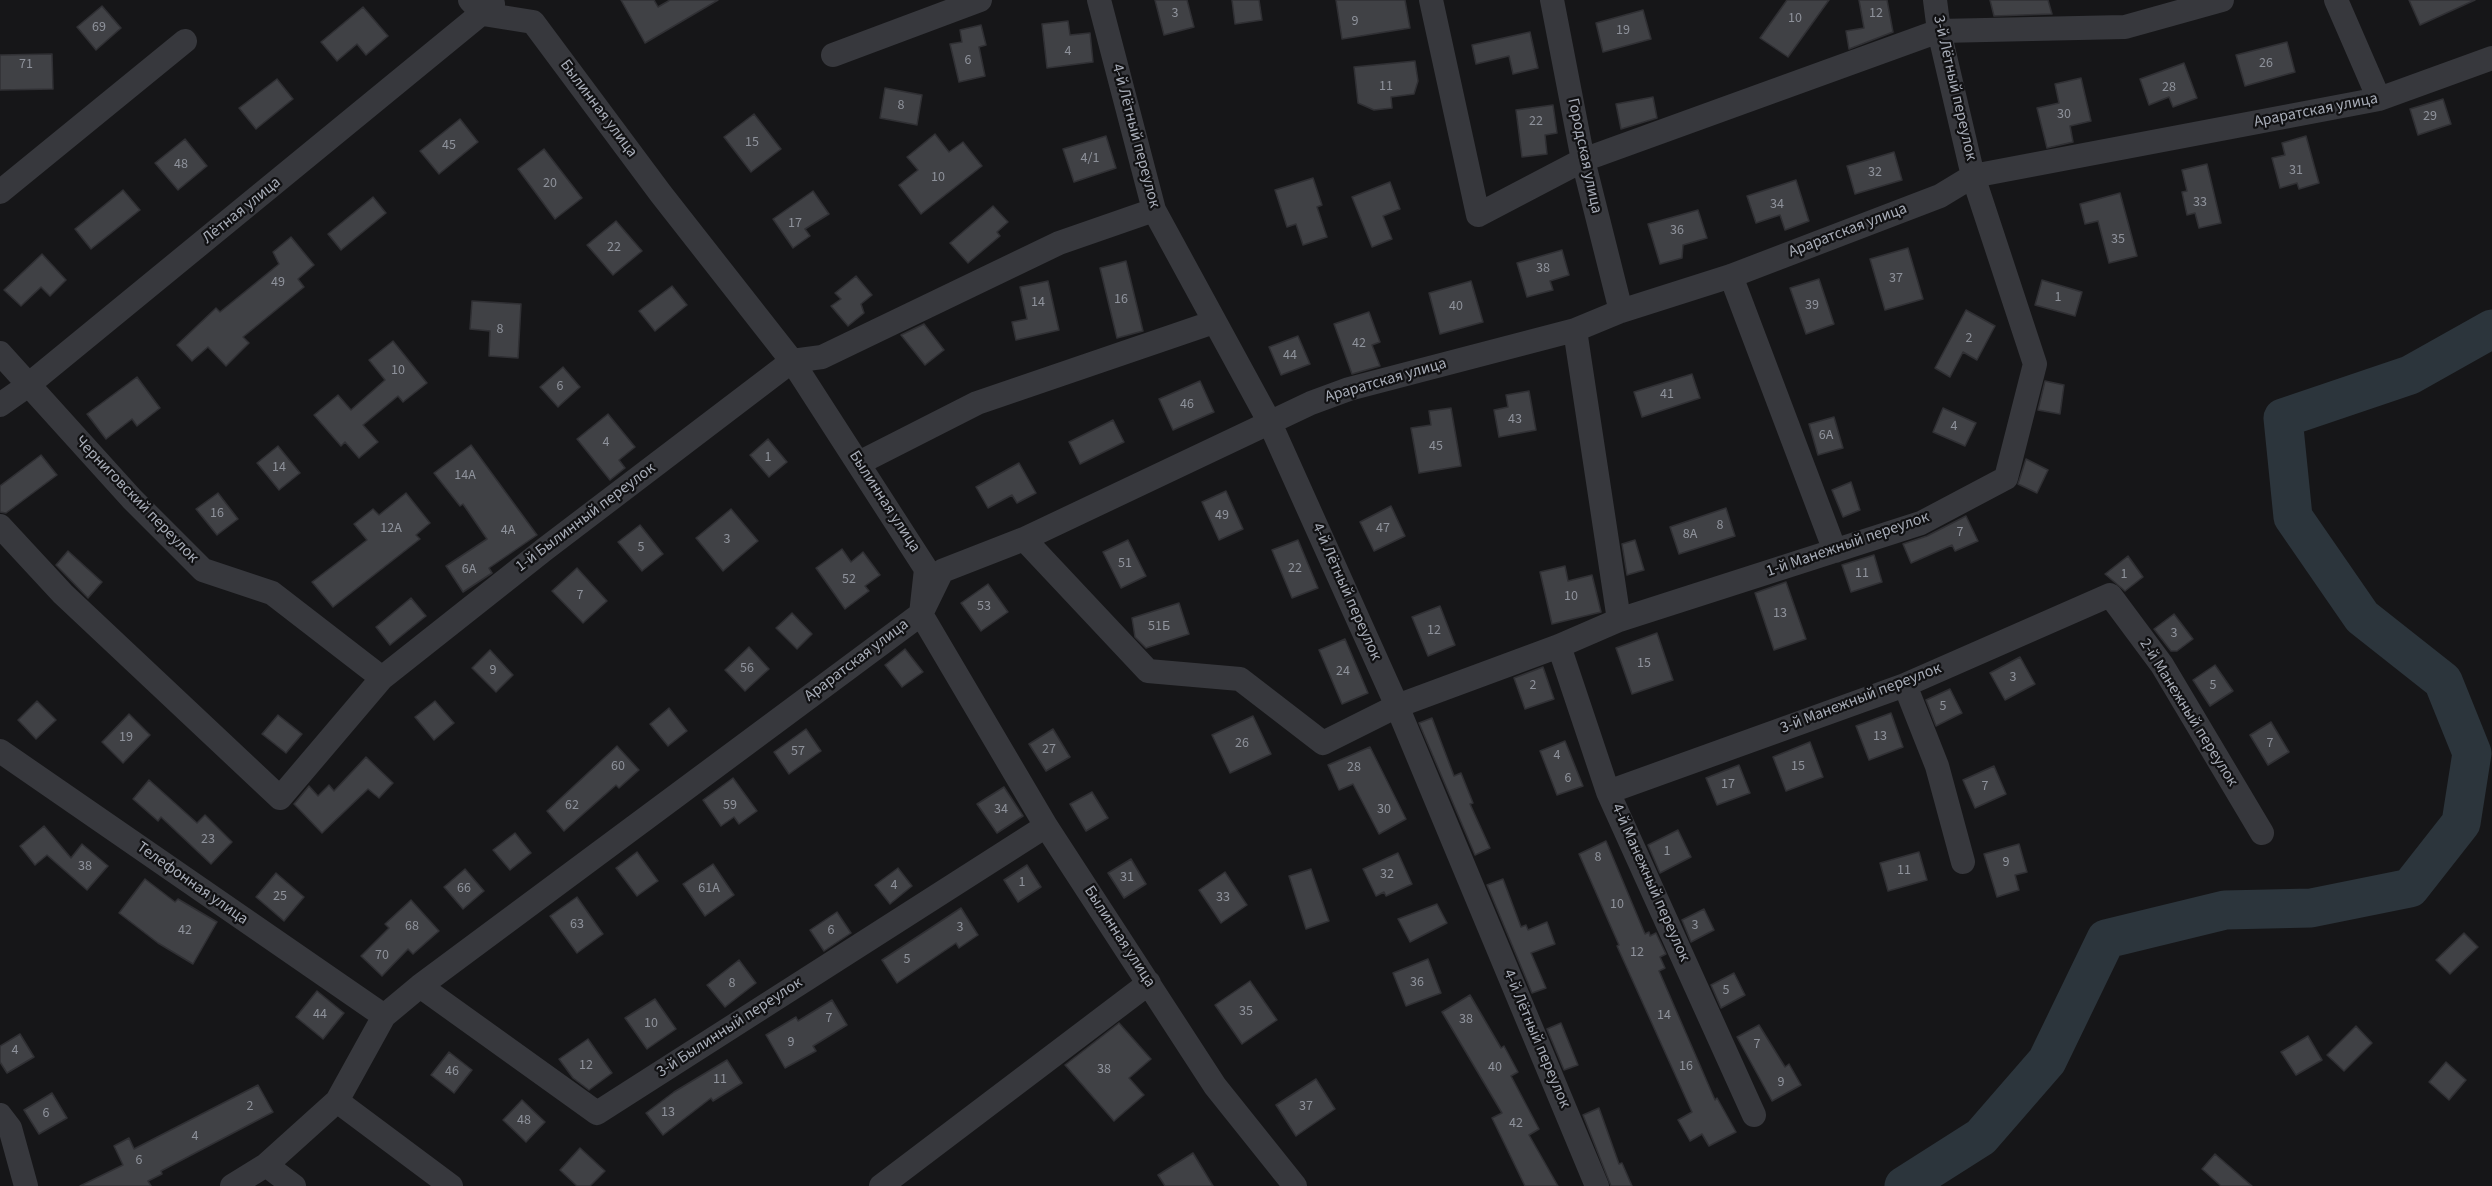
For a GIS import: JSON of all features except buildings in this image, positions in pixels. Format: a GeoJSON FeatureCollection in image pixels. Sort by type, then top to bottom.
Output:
{"type":"FeatureCollection","features":[{"type":"Feature","properties":{"kind":"street"},"geometry":{"type":"LineString","coordinates":[[833,55],[980,0]]}},
{"type":"Feature","properties":{"kind":"street","name":"4-й Лётный переулок"},"geometry":{"type":"LineString","coordinates":[[1099,0],[1154,210],[1269,421],[1397,706],[1597,1186]]}},
{"type":"Feature","properties":{"kind":"street"},"geometry":{"type":"LineString","coordinates":[[1431,0],[1478,215],[1582,160],[1939,32],[2125,27],[2222,0]]}},
{"type":"Feature","properties":{"kind":"street","name":"Городская улица"},"geometry":{"type":"LineString","coordinates":[[1552,0],[1582,160],[1621,311]]}},
{"type":"Feature","properties":{"kind":"street","name":"3-й Лётный переулок"},"geometry":{"type":"LineString","coordinates":[[1935,0],[1939,32],[1973,176]]}},
{"type":"Feature","properties":{"kind":"street"},"geometry":{"type":"LineString","coordinates":[[2336,0],[2379,99]]}},
{"type":"Feature","properties":{"kind":"street","name":"Былинная улица"},"geometry":{"type":"LineString","coordinates":[[483,5],[533,22],[661,194],[792,361],[926,568],[921,614],[1046,826],[1215,1086],[1295,1186]]}},
{"type":"Feature","properties":{"kind":"street","name":"Лётная улица"},"geometry":{"type":"LineString","coordinates":[[0,405],[27,386],[483,5]]}},
{"type":"Feature","properties":{"kind":"street"},"geometry":{"type":"LineString","coordinates":[[0,192],[185,41]]}},
{"type":"Feature","properties":{"kind":"street","name":"Араратская улица"},"geometry":{"type":"LineString","coordinates":[[384,1016],[420,986],[921,614],[942,571],[1024,539],[1269,421],[1349,389],[1575,330],[1621,311],[1731,276],[1940,196],[1973,176],[2379,99],[2492,58]]}},
{"type":"Feature","properties":{"kind":"street","name":"1-й Манежный переулок"},"geometry":{"type":"LineString","coordinates":[[1024,539],[1148,671],[1240,679],[1323,743],[1397,706],[1559,646],[1619,620],[1921,523],[2006,478],[2035,364],[1973,176]]}},
{"type":"Feature","properties":{"kind":"street"},"geometry":{"type":"LineString","coordinates":[[792,361],[822,357],[1059,243],[1154,210]]}},
{"type":"Feature","properties":{"kind":"street"},"geometry":{"type":"LineString","coordinates":[[1731,276],[1835,551]]}},
{"type":"Feature","properties":{"kind":"street"},"geometry":{"type":"LineString","coordinates":[[859,463],[977,403],[1214,322]]}},
{"type":"Feature","properties":{"kind":"street"},"geometry":{"type":"LineString","coordinates":[[1575,330],[1619,620]]}},
{"type":"Feature","properties":{"kind":"street","name":"Черниговский переулок"},"geometry":{"type":"LineString","coordinates":[[0,353],[27,386],[132,499],[203,570],[272,593],[381,678]]}},
{"type":"Feature","properties":{"kind":"street","name":"1-й Былинный переулок"},"geometry":{"type":"LineString","coordinates":[[0,526],[63,594],[280,798],[381,678],[545,549],[792,361]]}},
{"type":"Feature","properties":{"kind":"street","name":"3-й Манежный переулок"},"geometry":{"type":"LineString","coordinates":[[1608,792],[1905,686],[2110,595]]}},
{"type":"Feature","properties":{"kind":"street","name":"2-й Манежный переулок"},"geometry":{"type":"LineString","coordinates":[[2110,595],[2162,665],[2262,833]]}},
{"type":"Feature","properties":{"kind":"street","name":"4-й Манежный переулок"},"geometry":{"type":"LineString","coordinates":[[1559,646],[1608,792],[1754,1114]]}},
{"type":"Feature","properties":{"kind":"street"},"geometry":{"type":"LineString","coordinates":[[1905,686],[1937,766],[1963,862]]}},
{"type":"Feature","properties":{"kind":"street","name":"Телефонная улица"},"geometry":{"type":"LineString","coordinates":[[0,751],[384,1016]]}},
{"type":"Feature","properties":{"kind":"street","name":"3-й Былинный переулок"},"geometry":{"type":"LineString","coordinates":[[420,986],[597,1113],[1046,826]]}},
{"type":"Feature","properties":{"kind":"street"},"geometry":{"type":"LineString","coordinates":[[881,1186],[1149,983]]}},
{"type":"Feature","properties":{"kind":"street"},"geometry":{"type":"LineString","coordinates":[[232,1186],[266,1166],[337,1101],[384,1016]]}},
{"type":"Feature","properties":{"kind":"street"},"geometry":{"type":"LineString","coordinates":[[337,1101],[451,1186]]}},
{"type":"Feature","properties":{"kind":"street"},"geometry":{"type":"LineString","coordinates":[[0,1115],[10,1128],[26,1186]]}},
{"type":"Feature","properties":{"kind":"street"},"geometry":{"type":"LineString","coordinates":[[266,1166],[294,1186]]}},
{"type":"Feature","properties":{"kind":"waterway"},"geometry":{"type":"LineString","coordinates":[[1904,1186],[1981,1137],[2047,1061],[2106,939],[2225,910],[2311,908],[2410,888],[2461,823],[2472,753],[2443,681],[2362,617],[2293,517],[2283,418],[2410,375],[2492,329]]}}]}
